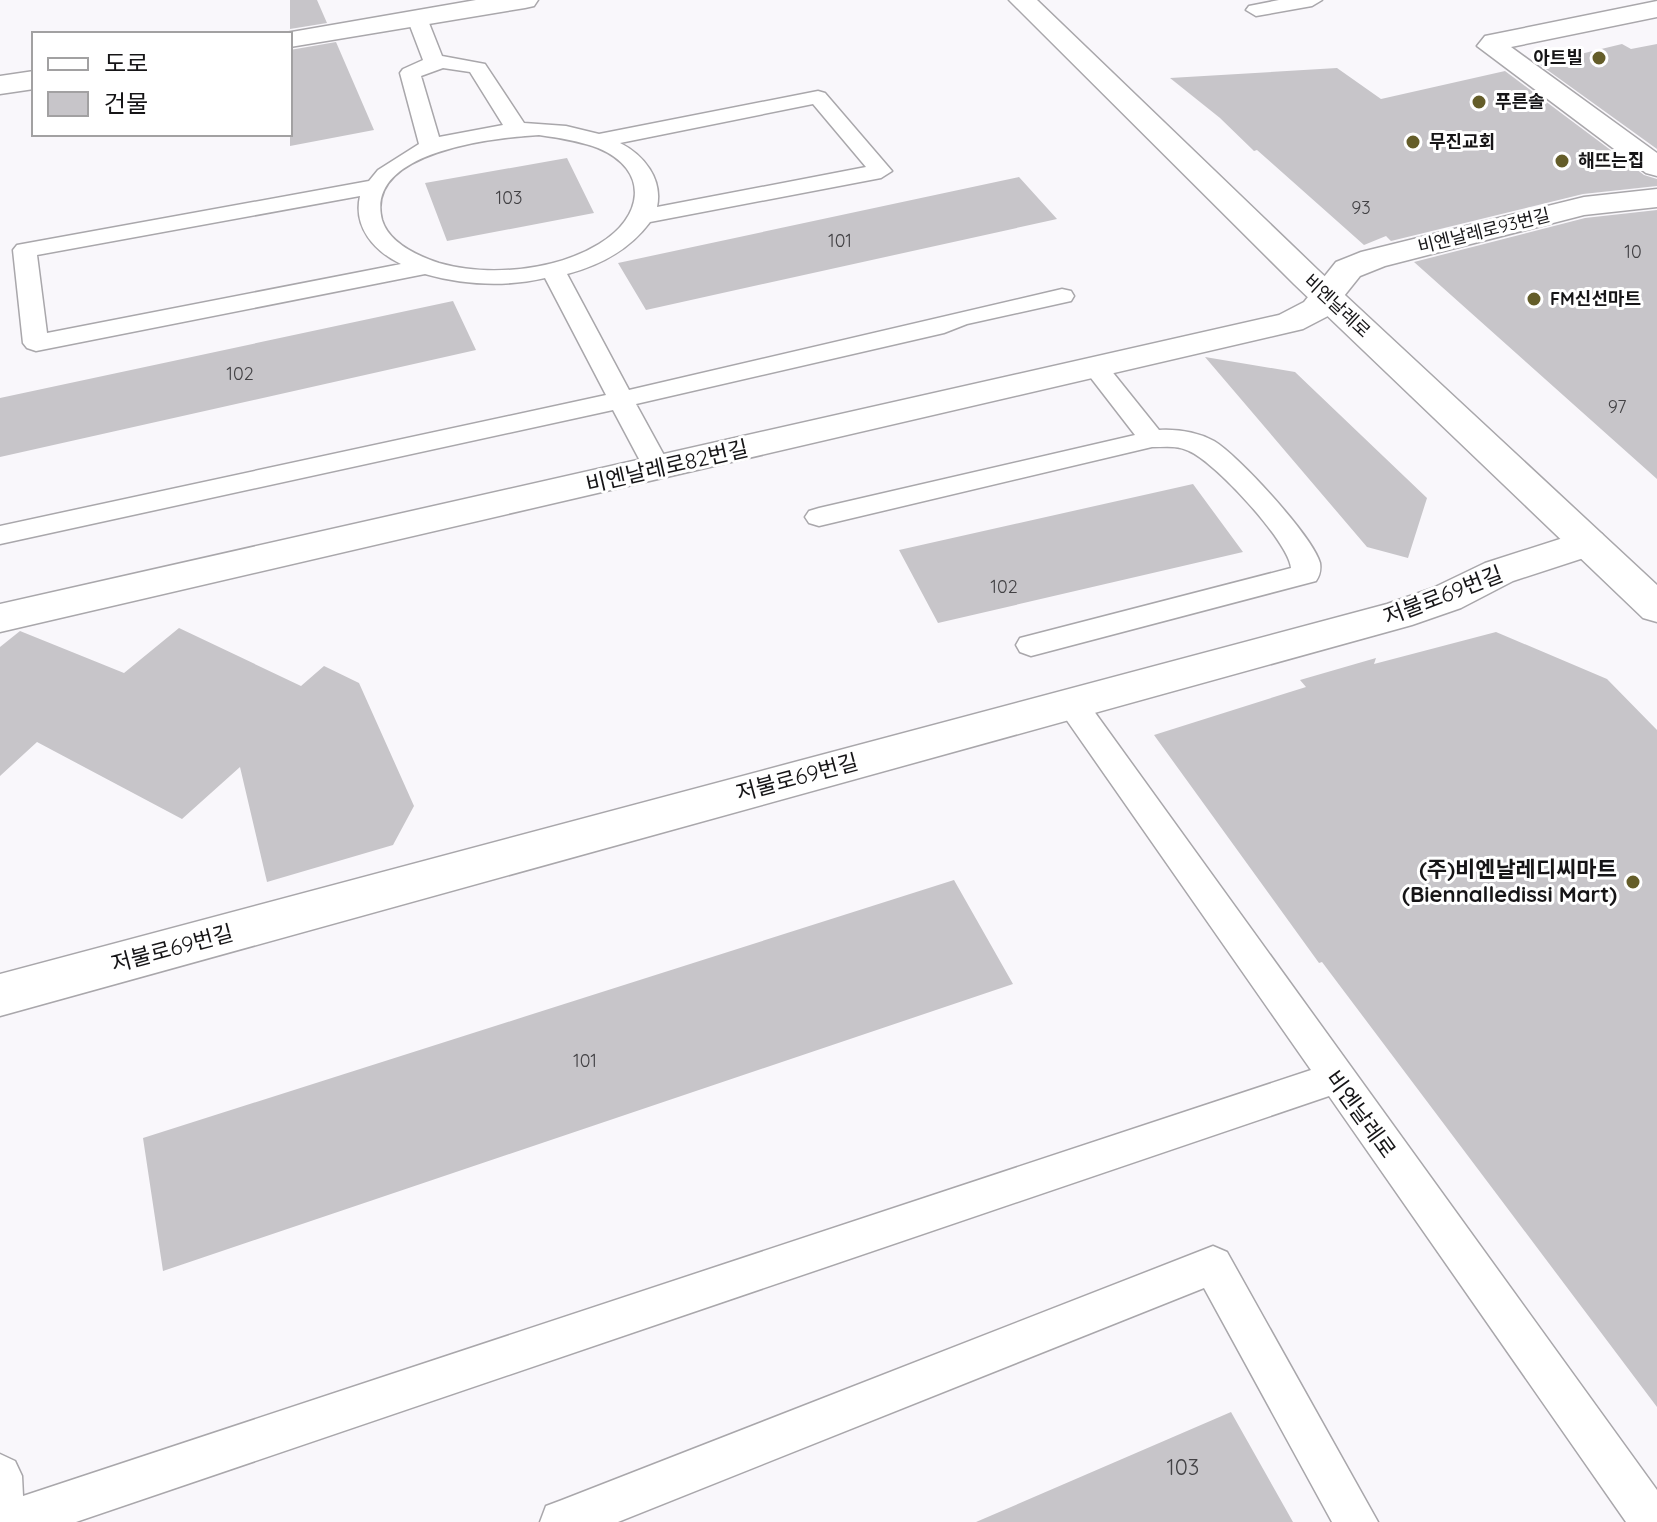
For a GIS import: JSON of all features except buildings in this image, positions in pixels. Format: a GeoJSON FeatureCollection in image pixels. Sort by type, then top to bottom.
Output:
{"type":"FeatureCollection","features":[{"type":"Feature","properties":{"kind":"street"},"geometry":{"type":"LineString","coordinates":[[292,39],[525,0]]}},
{"type":"Feature","properties":{"kind":"street","name":"비엔날레로"},"geometry":{"type":"LineString","coordinates":[[1022,0],[1326,296],[1657,608]]}},
{"type":"Feature","properties":{"kind":"street"},"geometry":{"type":"LineString","coordinates":[[1657,9],[1495,42],[1491,46],[1657,167]]}},
{"type":"Feature","properties":{"kind":"street"},"geometry":{"type":"LineString","coordinates":[[0,85],[32,80]]}},
{"type":"Feature","properties":{"kind":"street","name":"비엔날레로93번길"},"geometry":{"type":"LineString","coordinates":[[1326,296],[1348,269],[1373,259],[1584,206],[1657,198]]}},
{"type":"Feature","properties":{"kind":"street","name":"비엔날레로82번길"},"geometry":{"type":"LineString","coordinates":[[0,618],[1097,369],[1291,322],[1316,309],[1326,296]]}},
{"type":"Feature","properties":{"kind":"street","name":"저불로69번길"},"geometry":{"type":"LineString","coordinates":[[0,995],[1398,615],[1447,598],[1499,572],[1588,543]]}},
{"type":"Feature","properties":{"kind":"lane"},"geometry":{"type":"LineString","coordinates":[[1256,10],[1312,0]]}},
{"type":"Feature","properties":{"kind":"lane"},"geometry":{"type":"LineString","coordinates":[[417,18],[434,61]]}},
{"type":"Feature","properties":{"kind":"lane"},"geometry":{"type":"LineString","coordinates":[[431,148],[410,73],[434,61],[451,60],[478,68],[517,130]]}},
{"type":"Feature","properties":{"kind":"lane"},"geometry":{"type":"LineString","coordinates":[[595,141],[818,97],[881,171],[644,216]]}},
{"type":"Feature","properties":{"kind":"lane"},"geometry":{"type":"LineString","coordinates":[[539,129],[618,149],[641,169],[650,193],[644,216],[624,238],[593,256],[553,270],[508,276],[478,276],[423,267],[392,252],[371,230],[368,204],[382,179],[410,157],[448,141],[493,131],[517,130],[539,129]]}},
{"type":"Feature","properties":{"kind":"lane"},"geometry":{"type":"LineString","coordinates":[[378,186],[25,250],[36,343],[423,267]]}},
{"type":"Feature","properties":{"kind":"lane"},"geometry":{"type":"LineString","coordinates":[[553,270],[657,468]]}},
{"type":"Feature","properties":{"kind":"lane"},"geometry":{"type":"LineString","coordinates":[[0,535],[621,400],[1062,296]]}},
{"type":"Feature","properties":{"kind":"lane"},"geometry":{"type":"LineString","coordinates":[[1097,369],[1152,439]]}},
{"type":"Feature","properties":{"kind":"lane"},"geometry":{"type":"LineString","coordinates":[[819,517],[1152,439],[1183,439],[1206,449],[1235,470],[1305,561],[1306,574],[1031,645]]}},
{"type":"Feature","properties":{"kind":"lane","name":"비엔날레로"},"geometry":{"type":"LineString","coordinates":[[1072,704],[1334,1078],[1653,1522]]}},
{"type":"Feature","properties":{"kind":"lane"},"geometry":{"type":"LineString","coordinates":[[11,1522],[1334,1078]]}},
{"type":"Feature","properties":{"kind":"lane"},"geometry":{"type":"LineString","coordinates":[[562,1522],[1213,1265],[1356,1522]]}},
{"type":"Feature","properties":{"kind":"lane"},"geometry":{"type":"LineString","coordinates":[[0,1476],[3,1522]]}},
{"type":"Feature","properties":{"kind":"place","name":"아트빌"},"geometry":{"type":"Point","coordinates":[1599,58]}},
{"type":"Feature","properties":{"kind":"place","name":"푸른솔"},"geometry":{"type":"Point","coordinates":[1479,102]}},
{"type":"Feature","properties":{"kind":"place","name":"무진교회"},"geometry":{"type":"Point","coordinates":[1413,142]}},
{"type":"Feature","properties":{"kind":"place","name":"해뜨는집"},"geometry":{"type":"Point","coordinates":[1562,161]}},
{"type":"Feature","properties":{"kind":"place","name":"FM신선마트"},"geometry":{"type":"Point","coordinates":[1534,299]}},
{"type":"Feature","properties":{"kind":"place","name":"(주)비엔날레디씨마트 (Biennalledissi Mart)"},"geometry":{"type":"Point","coordinates":[1633,882]}}]}
